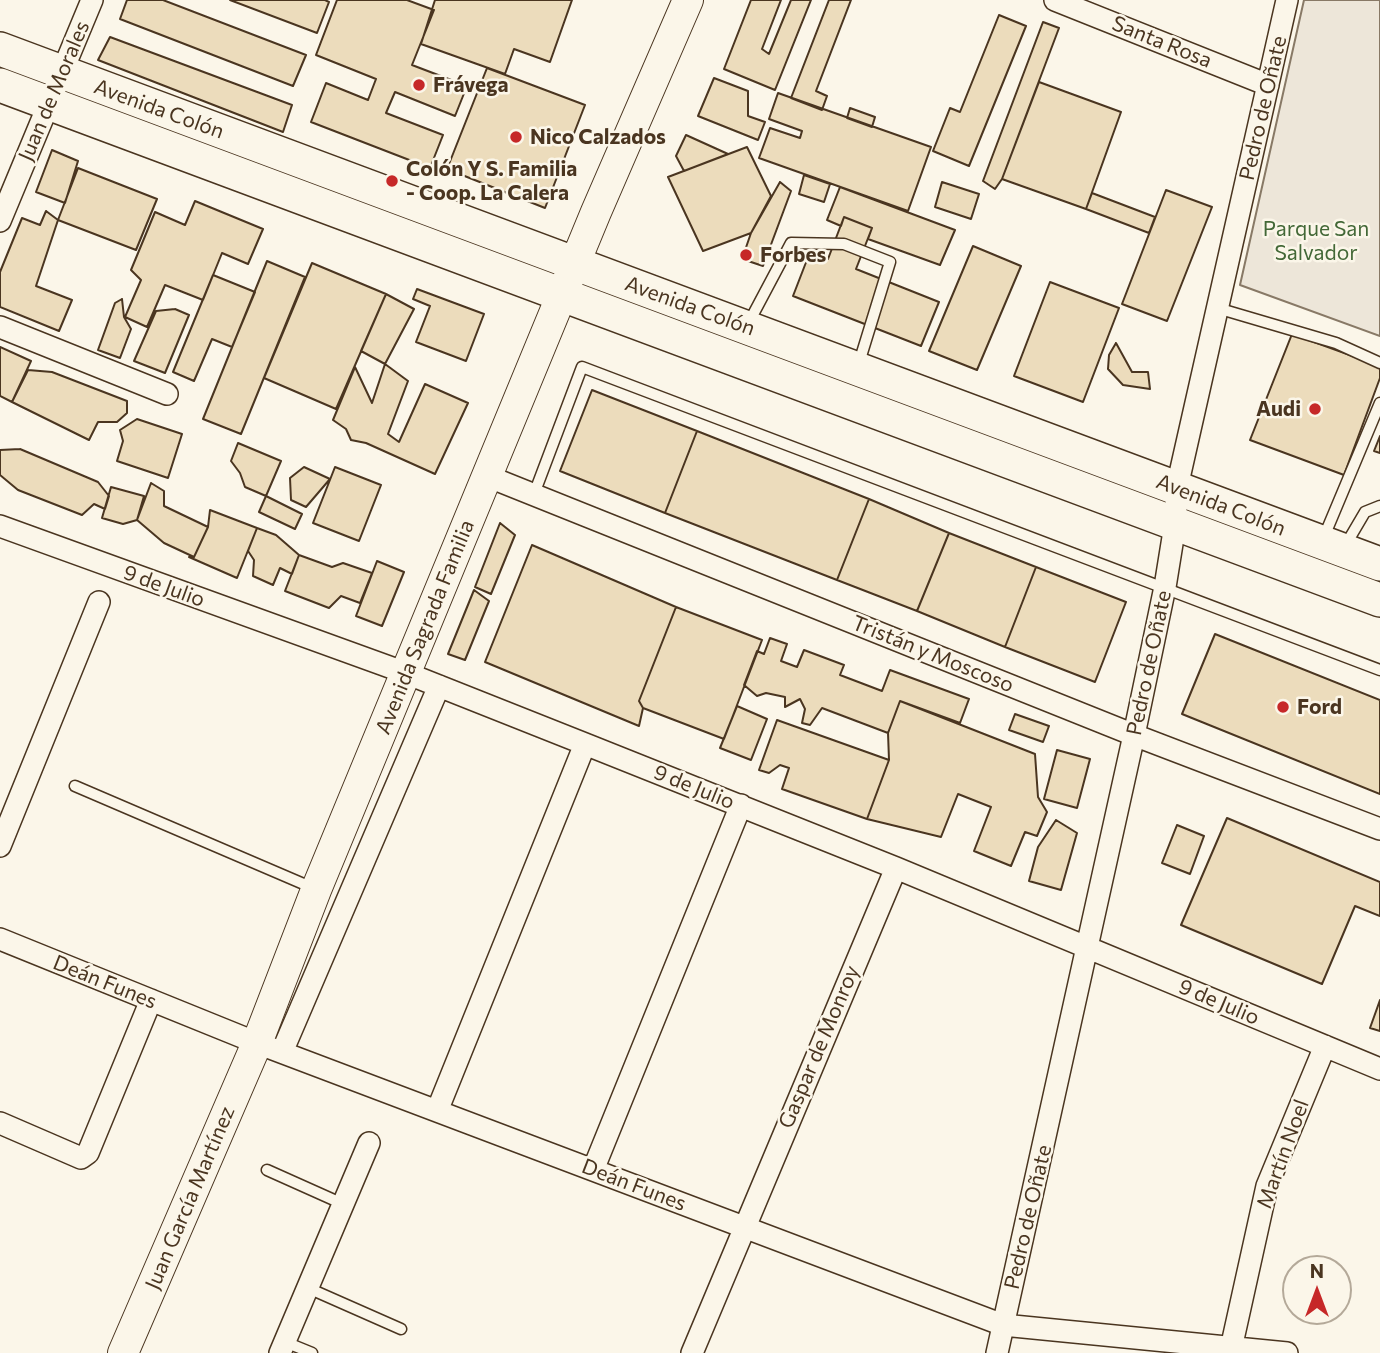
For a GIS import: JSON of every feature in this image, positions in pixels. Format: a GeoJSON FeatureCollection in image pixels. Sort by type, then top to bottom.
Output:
{"type":"FeatureCollection","features":[{"type":"Feature","properties":{"kind":"main road","name":"Avenida Sagrada Familia"},"geometry":{"type":"LineString","coordinates":[[596,212],[675,0]]}},
{"type":"Feature","properties":{"kind":"main road","name":"Avenida Sagrada Familia"},"geometry":{"type":"LineString","coordinates":[[270,1048],[316,890],[596,212],[688,0]]}},
{"type":"Feature","properties":{"kind":"main road","name":"Avenida Colón"},"geometry":{"type":"LineString","coordinates":[[0,50],[61,72],[1175,524],[1380,600]]}},
{"type":"Feature","properties":{"kind":"main road","name":"Avenida Colón"},"geometry":{"type":"LineString","coordinates":[[0,85],[49,104],[569,279],[747,327],[1380,564]]}},
{"type":"Feature","properties":{"kind":"main road","name":"Juan García Martínez"},"geometry":{"type":"LineString","coordinates":[[123,1353],[270,1048]]}},
{"type":"Feature","properties":{"kind":"street","name":"Juan de Morales"},"geometry":{"type":"LineString","coordinates":[[0,221],[92,0]]}},
{"type":"Feature","properties":{"kind":"street","name":"Santa Rosa"},"geometry":{"type":"LineString","coordinates":[[1055,0],[1268,85]]}},
{"type":"Feature","properties":{"kind":"street","name":"Pedro de Oñate"},"geometry":{"type":"LineString","coordinates":[[997,1353],[1089,948],[1165,587],[1175,524],[1177,487],[1287,0]]}},
{"type":"Feature","properties":{"kind":"street"},"geometry":{"type":"LineString","coordinates":[[0,327],[167,394]]}},
{"type":"Feature","properties":{"kind":"street","name":"Tristán y Moscoso"},"geometry":{"type":"LineString","coordinates":[[487,476],[1134,735],[1380,829]]}},
{"type":"Feature","properties":{"kind":"street","name":"9 de Julio"},"geometry":{"type":"LineString","coordinates":[[0,526],[406,673],[896,868],[1380,1069]]}},
{"type":"Feature","properties":{"kind":"street"},"geometry":{"type":"LineString","coordinates":[[0,846],[99,602]]}},
{"type":"Feature","properties":{"kind":"street"},"geometry":{"type":"LineString","coordinates":[[270,1048],[439,686]]}},
{"type":"Feature","properties":{"kind":"street"},"geometry":{"type":"LineString","coordinates":[[437,1111],[585,744]]}},
{"type":"Feature","properties":{"kind":"street"},"geometry":{"type":"LineString","coordinates":[[593,1170],[741,805]]}},
{"type":"Feature","properties":{"kind":"street","name":"Gaspar de Monroy"},"geometry":{"type":"LineString","coordinates":[[692,1353],[743,1226],[896,868]]}},
{"type":"Feature","properties":{"kind":"street","name":"Deán Funes"},"geometry":{"type":"LineString","coordinates":[[0,939],[270,1048],[1003,1325],[1230,1350],[1287,1353]]}},
{"type":"Feature","properties":{"kind":"street"},"geometry":{"type":"LineString","coordinates":[[0,1123],[80,1158],[88,1153],[151,1000]]}},
{"type":"Feature","properties":{"kind":"street","name":"Martín Noel"},"geometry":{"type":"LineString","coordinates":[[1230,1350],[1267,1186],[1325,1046]]}},
{"type":"Feature","properties":{"kind":"street"},"geometry":{"type":"LineString","coordinates":[[282,1347],[369,1143]]}},
{"type":"Feature","properties":{"kind":"lane"},"geometry":{"type":"LineString","coordinates":[[747,327],[791,243],[844,244],[890,262],[858,369]]}},
{"type":"Feature","properties":{"kind":"lane"},"geometry":{"type":"LineString","coordinates":[[1217,308],[1336,343],[1380,363]]}},
{"type":"Feature","properties":{"kind":"lane"},"geometry":{"type":"LineString","coordinates":[[534,494],[582,368],[1380,670]]}},
{"type":"Feature","properties":{"kind":"lane"},"geometry":{"type":"LineString","coordinates":[[1332,546],[1380,403]]}},
{"type":"Feature","properties":{"kind":"lane"},"geometry":{"type":"LineString","coordinates":[[1332,546],[1365,512],[1380,506]]}},
{"type":"Feature","properties":{"kind":"lane"},"geometry":{"type":"LineString","coordinates":[[75,786],[316,890]]}},
{"type":"Feature","properties":{"kind":"lane"},"geometry":{"type":"LineString","coordinates":[[267,1170],[343,1204]]}},
{"type":"Feature","properties":{"kind":"lane"},"geometry":{"type":"LineString","coordinates":[[308,1288],[401,1329]]}},
{"type":"Feature","properties":{"kind":"lane"},"geometry":{"type":"LineString","coordinates":[[282,1347],[312,1353]]}},
{"type":"Feature","properties":{"kind":"green space","name":"Parque San Salvador"},"geometry":{"type":"Polygon","coordinates":[[[1304,0],[1380,0],[1380,336],[1240,285],[1304,0]]]}},
{"type":"Feature","properties":{"kind":"building"},"geometry":{"type":"Polygon","coordinates":[[[127,0],[163,0],[306,55],[293,86],[120,19],[127,0]]]}},
{"type":"Feature","properties":{"kind":"building"},"geometry":{"type":"Polygon","coordinates":[[[230,0],[325,0],[329,2],[317,33],[230,0]]]}},
{"type":"Feature","properties":{"kind":"building","name":"Frávega"},"geometry":{"type":"Polygon","coordinates":[[[337,0],[407,0],[434,10],[412,65],[467,86],[455,116],[395,92],[386,113],[443,135],[430,168],[311,122],[326,83],[368,100],[376,79],[316,55],[337,0]]]}},
{"type":"Feature","properties":{"kind":"building"},"geometry":{"type":"Polygon","coordinates":[[[435,0],[572,0],[550,62],[514,49],[505,74],[421,44],[435,0]]]}},
{"type":"Feature","properties":{"kind":"building"},"geometry":{"type":"Polygon","coordinates":[[[751,0],[781,0],[762,49],[769,54],[791,0],[811,0],[775,90],[724,69],[751,0]]]}},
{"type":"Feature","properties":{"kind":"building"},"geometry":{"type":"Polygon","coordinates":[[[829,0],[851,0],[816,91],[827,96],[822,110],[791,98],[829,0]]]}},
{"type":"Feature","properties":{"kind":"building"},"geometry":{"type":"Polygon","coordinates":[[[999,15],[1026,26],[969,166],[933,151],[950,108],[960,112],[999,15]]]}},
{"type":"Feature","properties":{"kind":"building"},"geometry":{"type":"Polygon","coordinates":[[[1043,22],[1059,28],[1002,179],[995,189],[983,181],[1043,22]]]}},
{"type":"Feature","properties":{"kind":"building"},"geometry":{"type":"Polygon","coordinates":[[[110,37],[292,105],[283,132],[98,60],[110,37]]]}},
{"type":"Feature","properties":{"kind":"building","name":"Nico Calzados"},"geometry":{"type":"Polygon","coordinates":[[[487,68],[585,105],[545,208],[447,169],[487,68]]]}},
{"type":"Feature","properties":{"kind":"building"},"geometry":{"type":"Polygon","coordinates":[[[714,78],[748,91],[748,116],[765,122],[758,140],[698,116],[714,78]]]}},
{"type":"Feature","properties":{"kind":"building"},"geometry":{"type":"Polygon","coordinates":[[[1039,82],[1121,112],[1086,209],[1002,179],[1039,82]]]}},
{"type":"Feature","properties":{"kind":"building"},"geometry":{"type":"Polygon","coordinates":[[[778,93],[931,147],[908,211],[759,158],[770,128],[800,138],[802,131],[769,119],[778,93]]]}},
{"type":"Feature","properties":{"kind":"building"},"geometry":{"type":"Polygon","coordinates":[[[850,108],[875,117],[872,127],[847,118],[850,108]]]}},
{"type":"Feature","properties":{"kind":"building"},"geometry":{"type":"Polygon","coordinates":[[[686,135],[728,154],[684,171],[676,156],[686,135]]]}},
{"type":"Feature","properties":{"kind":"building"},"geometry":{"type":"Polygon","coordinates":[[[747,147],[771,196],[751,233],[703,251],[668,177],[747,147]]]}},
{"type":"Feature","properties":{"kind":"building"},"geometry":{"type":"Polygon","coordinates":[[[52,150],[78,161],[65,203],[36,192],[52,150]]]}},
{"type":"Feature","properties":{"kind":"building"},"geometry":{"type":"Polygon","coordinates":[[[78,168],[157,199],[136,250],[58,220],[78,168]]]}},
{"type":"Feature","properties":{"kind":"building"},"geometry":{"type":"Polygon","coordinates":[[[804,175],[830,184],[824,202],[799,194],[804,175]]]}},
{"type":"Feature","properties":{"kind":"building"},"geometry":{"type":"Polygon","coordinates":[[[780,182],[791,191],[763,266],[742,259],[751,233],[780,182]]]}},
{"type":"Feature","properties":{"kind":"building"},"geometry":{"type":"Polygon","coordinates":[[[942,182],[979,194],[971,219],[935,207],[942,182]]]}},
{"type":"Feature","properties":{"kind":"building"},"geometry":{"type":"Polygon","coordinates":[[[840,187],[955,230],[940,265],[868,239],[872,228],[844,217],[841,226],[827,220],[840,187]]]}},
{"type":"Feature","properties":{"kind":"building"},"geometry":{"type":"Polygon","coordinates":[[[1166,190],[1212,207],[1167,321],[1122,304],[1166,190]]]}},
{"type":"Feature","properties":{"kind":"building"},"geometry":{"type":"Polygon","coordinates":[[[1092,193],[1155,217],[1149,233],[1086,209],[1092,193]]]}},
{"type":"Feature","properties":{"kind":"building"},"geometry":{"type":"Polygon","coordinates":[[[195,201],[263,229],[248,264],[222,253],[203,300],[165,285],[147,327],[125,317],[141,280],[131,270],[155,212],[185,225],[195,201]]]}},
{"type":"Feature","properties":{"kind":"building"},"geometry":{"type":"Polygon","coordinates":[[[46,211],[58,220],[36,286],[72,300],[59,331],[0,307],[0,272],[22,218],[40,225],[46,211]]]}},
{"type":"Feature","properties":{"kind":"building"},"geometry":{"type":"Polygon","coordinates":[[[844,217],[872,228],[856,269],[939,302],[921,346],[793,296],[810,252],[828,259],[844,217]]]}},
{"type":"Feature","properties":{"kind":"building"},"geometry":{"type":"Polygon","coordinates":[[[973,246],[1021,266],[977,370],[929,351],[973,246]]]}},
{"type":"Feature","properties":{"kind":"building"},"geometry":{"type":"Polygon","coordinates":[[[267,261],[305,277],[241,434],[203,419],[267,261]]]}},
{"type":"Feature","properties":{"kind":"building"},"geometry":{"type":"Polygon","coordinates":[[[312,263],[386,294],[336,409],[264,378],[312,263]]]}},
{"type":"Feature","properties":{"kind":"building"},"geometry":{"type":"Polygon","coordinates":[[[213,275],[255,292],[232,347],[212,339],[194,381],[173,372],[213,275]]]}},
{"type":"Feature","properties":{"kind":"building"},"geometry":{"type":"Polygon","coordinates":[[[1050,282],[1119,308],[1083,402],[1014,376],[1050,282]]]}},
{"type":"Feature","properties":{"kind":"building"},"geometry":{"type":"Polygon","coordinates":[[[417,289],[484,314],[466,361],[416,342],[430,306],[413,299],[417,289]]]}},
{"type":"Feature","properties":{"kind":"building"},"geometry":{"type":"Polygon","coordinates":[[[386,294],[414,309],[385,364],[361,351],[386,294]]]}},
{"type":"Feature","properties":{"kind":"building"},"geometry":{"type":"Polygon","coordinates":[[[122,299],[124,317],[131,329],[120,358],[98,350],[115,303],[122,299]]]}},
{"type":"Feature","properties":{"kind":"building"},"geometry":{"type":"Polygon","coordinates":[[[175,309],[189,315],[165,373],[134,361],[156,311],[175,309]]]}},
{"type":"Feature","properties":{"kind":"building","name":"Audi"},"geometry":{"type":"Polygon","coordinates":[[[1292,334],[1380,366],[1380,378],[1344,475],[1250,440],[1292,334]]]}},
{"type":"Feature","properties":{"kind":"building"},"geometry":{"type":"Polygon","coordinates":[[[1116,343],[1132,372],[1148,372],[1150,389],[1123,385],[1108,369],[1109,355],[1116,343]]]}},
{"type":"Feature","properties":{"kind":"building"},"geometry":{"type":"Polygon","coordinates":[[[0,347],[31,361],[12,402],[0,396],[0,347]]]}},
{"type":"Feature","properties":{"kind":"building"},"geometry":{"type":"Polygon","coordinates":[[[385,364],[408,381],[388,434],[399,442],[425,384],[468,403],[435,474],[366,443],[351,440],[346,429],[333,420],[355,367],[372,403],[385,364]]]}},
{"type":"Feature","properties":{"kind":"building"},"geometry":{"type":"Polygon","coordinates":[[[28,370],[52,372],[127,401],[127,413],[117,422],[98,422],[89,440],[12,402],[28,370]]]}},
{"type":"Feature","properties":{"kind":"building"},"geometry":{"type":"Polygon","coordinates":[[[592,390],[697,431],[665,513],[560,471],[592,390]]]}},
{"type":"Feature","properties":{"kind":"building"},"geometry":{"type":"Polygon","coordinates":[[[137,419],[182,434],[168,478],[117,461],[123,441],[120,430],[137,419]]]}},
{"type":"Feature","properties":{"kind":"building"},"geometry":{"type":"Polygon","coordinates":[[[697,431],[869,499],[837,580],[665,513],[697,431]]]}},
{"type":"Feature","properties":{"kind":"building"},"geometry":{"type":"Polygon","coordinates":[[[1380,436],[1380,453],[1374,451],[1380,436]]]}},
{"type":"Feature","properties":{"kind":"building"},"geometry":{"type":"Polygon","coordinates":[[[238,443],[281,461],[266,496],[245,487],[240,473],[231,461],[238,443]]]}},
{"type":"Feature","properties":{"kind":"building"},"geometry":{"type":"Polygon","coordinates":[[[20,449],[98,482],[109,496],[105,509],[94,504],[82,515],[18,490],[0,475],[0,450],[20,449]]]}},
{"type":"Feature","properties":{"kind":"building"},"geometry":{"type":"Polygon","coordinates":[[[304,467],[330,479],[306,507],[291,500],[290,478],[304,467]]]}},
{"type":"Feature","properties":{"kind":"building"},"geometry":{"type":"Polygon","coordinates":[[[335,467],[381,485],[359,541],[313,523],[335,467]]]}},
{"type":"Feature","properties":{"kind":"building"},"geometry":{"type":"Polygon","coordinates":[[[151,483],[164,491],[164,506],[208,527],[194,557],[164,543],[137,520],[151,483]]]}},
{"type":"Feature","properties":{"kind":"building"},"geometry":{"type":"Polygon","coordinates":[[[111,487],[144,496],[137,520],[123,524],[102,518],[111,487]]]}},
{"type":"Feature","properties":{"kind":"building"},"geometry":{"type":"Polygon","coordinates":[[[266,496],[302,514],[295,529],[259,512],[266,496]]]}},
{"type":"Feature","properties":{"kind":"building"},"geometry":{"type":"Polygon","coordinates":[[[869,499],[949,533],[917,611],[837,580],[869,499]]]}},
{"type":"Feature","properties":{"kind":"building"},"geometry":{"type":"Polygon","coordinates":[[[210,510],[257,528],[237,578],[189,557],[194,557],[208,527],[210,510]]]}},
{"type":"Feature","properties":{"kind":"building"},"geometry":{"type":"Polygon","coordinates":[[[500,523],[515,535],[491,594],[475,587],[500,523]]]}},
{"type":"Feature","properties":{"kind":"building"},"geometry":{"type":"Polygon","coordinates":[[[257,528],[276,535],[299,555],[292,574],[280,568],[273,585],[253,576],[254,560],[248,551],[257,528]]]}},
{"type":"Feature","properties":{"kind":"building"},"geometry":{"type":"Polygon","coordinates":[[[949,533],[1036,567],[1005,647],[917,611],[949,533]]]}},
{"type":"Feature","properties":{"kind":"building"},"geometry":{"type":"Polygon","coordinates":[[[532,545],[676,607],[639,701],[643,708],[639,726],[485,662],[532,545]]]}},
{"type":"Feature","properties":{"kind":"building"},"geometry":{"type":"Polygon","coordinates":[[[299,555],[332,567],[343,563],[372,573],[360,603],[341,596],[329,608],[285,591],[299,555]]]}},
{"type":"Feature","properties":{"kind":"building"},"geometry":{"type":"Polygon","coordinates":[[[377,561],[404,572],[382,626],[356,616],[377,561]]]}},
{"type":"Feature","properties":{"kind":"building"},"geometry":{"type":"Polygon","coordinates":[[[1036,567],[1126,602],[1095,682],[1005,647],[1036,567]]]}},
{"type":"Feature","properties":{"kind":"building"},"geometry":{"type":"Polygon","coordinates":[[[474,590],[489,601],[465,660],[448,654],[474,590]]]}},
{"type":"Feature","properties":{"kind":"building"},"geometry":{"type":"Polygon","coordinates":[[[676,607],[762,640],[724,739],[643,708],[639,701],[676,607]]]}},
{"type":"Feature","properties":{"kind":"building","name":"Ford"},"geometry":{"type":"Polygon","coordinates":[[[1215,634],[1380,700],[1380,794],[1182,714],[1215,634]]]}},
{"type":"Feature","properties":{"kind":"building"},"geometry":{"type":"Polygon","coordinates":[[[770,638],[787,644],[781,661],[797,667],[804,650],[844,665],[840,675],[882,691],[890,670],[969,699],[960,723],[900,701],[888,733],[822,708],[810,725],[802,723],[805,709],[800,699],[785,707],[785,697],[766,693],[757,696],[744,685],[757,651],[764,654],[770,638]]]}},
{"type":"Feature","properties":{"kind":"building"},"geometry":{"type":"Polygon","coordinates":[[[900,701],[1035,754],[1038,797],[1047,812],[1037,836],[1025,832],[1011,866],[974,851],[991,807],[958,794],[941,837],[867,819],[889,760],[888,733],[900,701]]]}},
{"type":"Feature","properties":{"kind":"building"},"geometry":{"type":"Polygon","coordinates":[[[737,706],[767,719],[751,760],[720,748],[737,706]]]}},
{"type":"Feature","properties":{"kind":"building"},"geometry":{"type":"Polygon","coordinates":[[[1015,714],[1049,726],[1043,742],[1009,730],[1015,714]]]}},
{"type":"Feature","properties":{"kind":"building"},"geometry":{"type":"Polygon","coordinates":[[[777,720],[889,760],[867,819],[782,789],[789,768],[780,765],[769,773],[759,770],[777,720]]]}},
{"type":"Feature","properties":{"kind":"building"},"geometry":{"type":"Polygon","coordinates":[[[1057,750],[1090,759],[1077,808],[1044,799],[1057,750]]]}},
{"type":"Feature","properties":{"kind":"building"},"geometry":{"type":"Polygon","coordinates":[[[1227,818],[1380,882],[1380,916],[1355,906],[1322,984],[1181,925],[1227,818]]]}},
{"type":"Feature","properties":{"kind":"building"},"geometry":{"type":"Polygon","coordinates":[[[1056,820],[1077,833],[1061,890],[1029,881],[1038,847],[1056,820]]]}},
{"type":"Feature","properties":{"kind":"building"},"geometry":{"type":"Polygon","coordinates":[[[1177,825],[1204,836],[1190,874],[1162,863],[1177,825]]]}},
{"type":"Feature","properties":{"kind":"building"},"geometry":{"type":"Polygon","coordinates":[[[1380,1000],[1380,1031],[1370,1028],[1380,1000]]]}},
{"type":"Feature","properties":{"kind":"place","name":"Frávega"},"geometry":{"type":"Point","coordinates":[419,85]}},
{"type":"Feature","properties":{"kind":"place","name":"Nico Calzados"},"geometry":{"type":"Point","coordinates":[516,137]}},
{"type":"Feature","properties":{"kind":"place","name":"Colón Y S. Familia - Coop. La Calera"},"geometry":{"type":"Point","coordinates":[392,181]}},
{"type":"Feature","properties":{"kind":"place","name":"Forbes"},"geometry":{"type":"Point","coordinates":[746,255]}},
{"type":"Feature","properties":{"kind":"place","name":"Audi"},"geometry":{"type":"Point","coordinates":[1315,409]}},
{"type":"Feature","properties":{"kind":"place","name":"Ford"},"geometry":{"type":"Point","coordinates":[1283,707]}}]}
